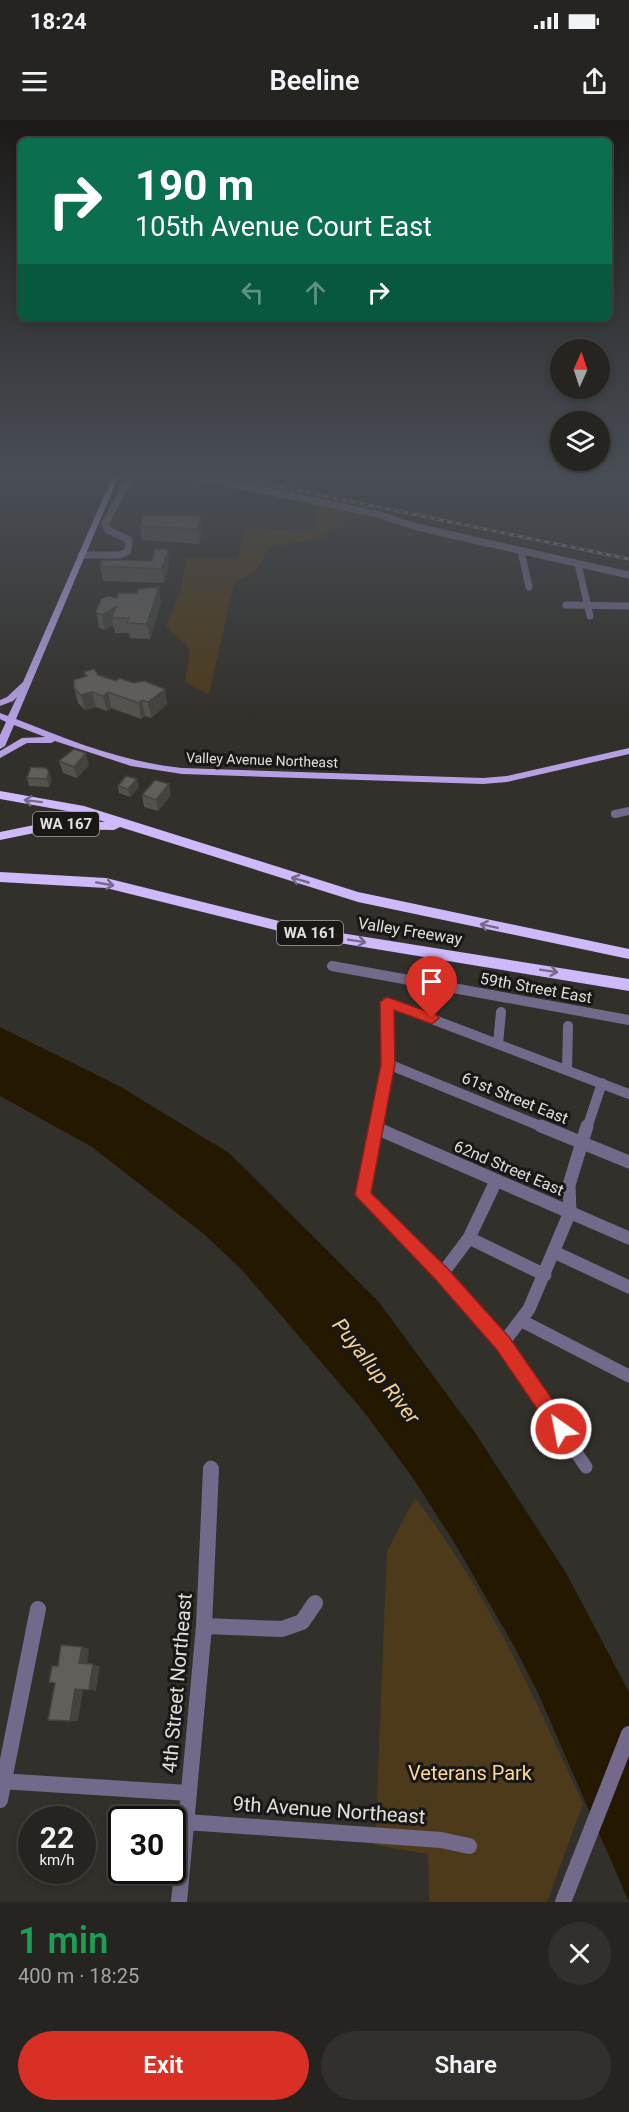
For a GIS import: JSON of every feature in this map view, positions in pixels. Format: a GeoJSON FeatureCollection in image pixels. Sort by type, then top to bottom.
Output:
{"type":"FeatureCollection","features":[{"type":"Feature","properties":{"kind":"highway"},"geometry":{"type":"LineString","coordinates":[[0,795],[80,809],[132,827]]}},
{"type":"Feature","properties":{"kind":"highway","name":"WA 167"},"geometry":{"type":"LineString","coordinates":[[0,836],[54,825],[92,824],[132,827]]}},
{"type":"Feature","properties":{"kind":"highway","name":"Valley Freeway"},"geometry":{"type":"LineString","coordinates":[[132,827],[358,897],[629,954]]}},
{"type":"Feature","properties":{"kind":"highway","name":"WA 161"},"geometry":{"type":"LineString","coordinates":[[0,877],[47,879]]}},
{"type":"Feature","properties":{"kind":"highway"},"geometry":{"type":"LineString","coordinates":[[0,882],[47,879]]}},
{"type":"Feature","properties":{"kind":"highway","name":"Valley Freeway"},"geometry":{"type":"LineString","coordinates":[[47,879],[82,880],[135,889],[210,911],[303,932],[629,985]]}},
{"type":"Feature","properties":{"kind":"main road"},"geometry":{"type":"LineString","coordinates":[[0,746],[81,556]]}},
{"type":"Feature","properties":{"kind":"main road"},"geometry":{"type":"LineString","coordinates":[[0,702],[10,699],[28,680]]}},
{"type":"Feature","properties":{"kind":"main road","name":"Valley Avenue Northeast"},"geometry":{"type":"LineString","coordinates":[[0,716],[67,743],[129,764],[167,770],[483,781],[519,776],[629,751]]}},
{"type":"Feature","properties":{"kind":"main road"},"geometry":{"type":"LineString","coordinates":[[0,754],[12,745],[32,739],[67,743]]}},
{"type":"Feature","properties":{"kind":"street"},"geometry":{"type":"LineString","coordinates":[[522,556],[529,587]]}},
{"type":"Feature","properties":{"kind":"street"},"geometry":{"type":"LineString","coordinates":[[544,556],[629,575]]}},
{"type":"Feature","properties":{"kind":"street"},"geometry":{"type":"LineString","coordinates":[[578,564],[591,616]]}},
{"type":"Feature","properties":{"kind":"street"},"geometry":{"type":"LineString","coordinates":[[566,604],[629,606]]}},
{"type":"Feature","properties":{"kind":"street"},"geometry":{"type":"LineString","coordinates":[[615,814],[629,811]]}},
{"type":"Feature","properties":{"kind":"street","name":"59th Street East"},"geometry":{"type":"LineString","coordinates":[[332,966],[629,1020]]}},
{"type":"Feature","properties":{"kind":"street"},"geometry":{"type":"LineString","coordinates":[[586,1467],[503,1343],[442,1274],[363,1195],[388,1064],[387,1002],[629,1094]]}},
{"type":"Feature","properties":{"kind":"street"},"geometry":{"type":"LineString","coordinates":[[498,1044],[501,1012]]}},
{"type":"Feature","properties":{"kind":"street"},"geometry":{"type":"LineString","coordinates":[[567,1070],[568,1026]]}},
{"type":"Feature","properties":{"kind":"street","name":"61st Street East"},"geometry":{"type":"LineString","coordinates":[[388,1064],[629,1162]]}},
{"type":"Feature","properties":{"kind":"street"},"geometry":{"type":"LineString","coordinates":[[503,1343],[522,1321],[545,1275],[570,1212],[569,1185],[581,1142],[602,1083]]}},
{"type":"Feature","properties":{"kind":"street","name":"62nd Street East"},"geometry":{"type":"LineString","coordinates":[[376,1128],[629,1238]]}},
{"type":"Feature","properties":{"kind":"street"},"geometry":{"type":"LineString","coordinates":[[442,1274],[469,1238],[496,1181]]}},
{"type":"Feature","properties":{"kind":"street"},"geometry":{"type":"LineString","coordinates":[[469,1238],[545,1275]]}},
{"type":"Feature","properties":{"kind":"street"},"geometry":{"type":"LineString","coordinates":[[554,1252],[629,1287]]}},
{"type":"Feature","properties":{"kind":"street"},"geometry":{"type":"LineString","coordinates":[[522,1321],[629,1376]]}},
{"type":"Feature","properties":{"kind":"street","name":"4th Street Northeast"},"geometry":{"type":"LineString","coordinates":[[186,1822],[204,1626],[211,1467]]}},
{"type":"Feature","properties":{"kind":"street"},"geometry":{"type":"LineString","coordinates":[[204,1626],[285,1629],[300,1623],[309,1615],[315,1603]]}},
{"type":"Feature","properties":{"kind":"street"},"geometry":{"type":"LineString","coordinates":[[0,1800],[38,1609]]}},
{"type":"Feature","properties":{"kind":"street"},"geometry":{"type":"LineString","coordinates":[[563,1902],[580,1852],[629,1734]]}},
{"type":"Feature","properties":{"kind":"street"},"geometry":{"type":"LineString","coordinates":[[2,1781],[189,1793]]}},
{"type":"Feature","properties":{"kind":"street","name":"9th Avenue Northeast"},"geometry":{"type":"LineString","coordinates":[[186,1822],[441,1840],[469,1846]]}},
{"type":"Feature","properties":{"kind":"street","name":"4th Street Northeast"},"geometry":{"type":"LineString","coordinates":[[179,1902],[181,1884]]}},
{"type":"Feature","properties":{"kind":"green space"},"geometry":{"type":"Polygon","coordinates":[[[239,556],[264,556],[256,571],[234,583],[209,695],[185,682],[190,650],[166,625],[180,592],[187,558],[238,559],[239,556]]]}},
{"type":"Feature","properties":{"kind":"green space","name":"Veterans Park"},"geometry":{"type":"Polygon","coordinates":[[[415,1498],[441,1533],[487,1607],[528,1685],[583,1804],[547,1902],[429,1902],[428,1854],[375,1845],[387,1551],[415,1498]]]}},
{"type":"Feature","properties":{"kind":"water","name":"Puyallup River"},"geometry":{"type":"Polygon","coordinates":[[[0,1027],[121,1087],[229,1153],[378,1301],[474,1431],[565,1571],[629,1692],[629,1902],[538,1693],[457,1547],[413,1478],[364,1412],[241,1269],[205,1235],[92,1147],[0,1096],[0,1027]]]}},
{"type":"Feature","properties":{"kind":"building"},"geometry":{"type":"Polygon","coordinates":[[[153,556],[166,556],[162,569],[100,566],[102,560],[152,561],[153,556]]]}},
{"type":"Feature","properties":{"kind":"building"},"geometry":{"type":"Polygon","coordinates":[[[159,587],[147,624],[127,623],[129,618],[112,618],[116,607],[102,615],[96,612],[101,599],[108,596],[117,598],[119,593],[137,593],[138,589],[159,587]]]}},
{"type":"Feature","properties":{"kind":"building"},"geometry":{"type":"Polygon","coordinates":[[[94,669],[98,675],[116,681],[119,678],[134,683],[144,681],[165,689],[148,702],[142,700],[139,703],[108,692],[103,696],[92,692],[81,695],[74,688],[74,680],[87,676],[84,672],[94,669]]]}},
{"type":"Feature","properties":{"kind":"building"},"geometry":{"type":"Polygon","coordinates":[[[74,749],[86,753],[74,767],[59,761],[74,749]]]}},
{"type":"Feature","properties":{"kind":"building"},"geometry":{"type":"Polygon","coordinates":[[[31,767],[46,768],[49,772],[47,779],[27,778],[31,767]]]}},
{"type":"Feature","properties":{"kind":"building"},"geometry":{"type":"Polygon","coordinates":[[[126,776],[137,779],[128,789],[118,786],[126,776]]]}},
{"type":"Feature","properties":{"kind":"building"},"geometry":{"type":"Polygon","coordinates":[[[155,780],[169,784],[156,800],[142,795],[155,780]]]}},
{"type":"Feature","properties":{"kind":"building"},"geometry":{"type":"Polygon","coordinates":[[[61,1645],[82,1647],[79,1663],[93,1664],[89,1690],[75,1689],[70,1721],[48,1720],[55,1683],[49,1682],[52,1666],[58,1666],[61,1645]]]}},
{"type":"Feature","properties":{"kind":"railway"},"geometry":{"type":"LineString","coordinates":[[615,556],[629,559]]}},
{"type":"Feature","properties":{"kind":"route"},"geometry":{"type":"LineString","coordinates":[[432,1018],[387,1002],[388,1064],[363,1195],[442,1274],[503,1343],[561,1429]]}}]}
